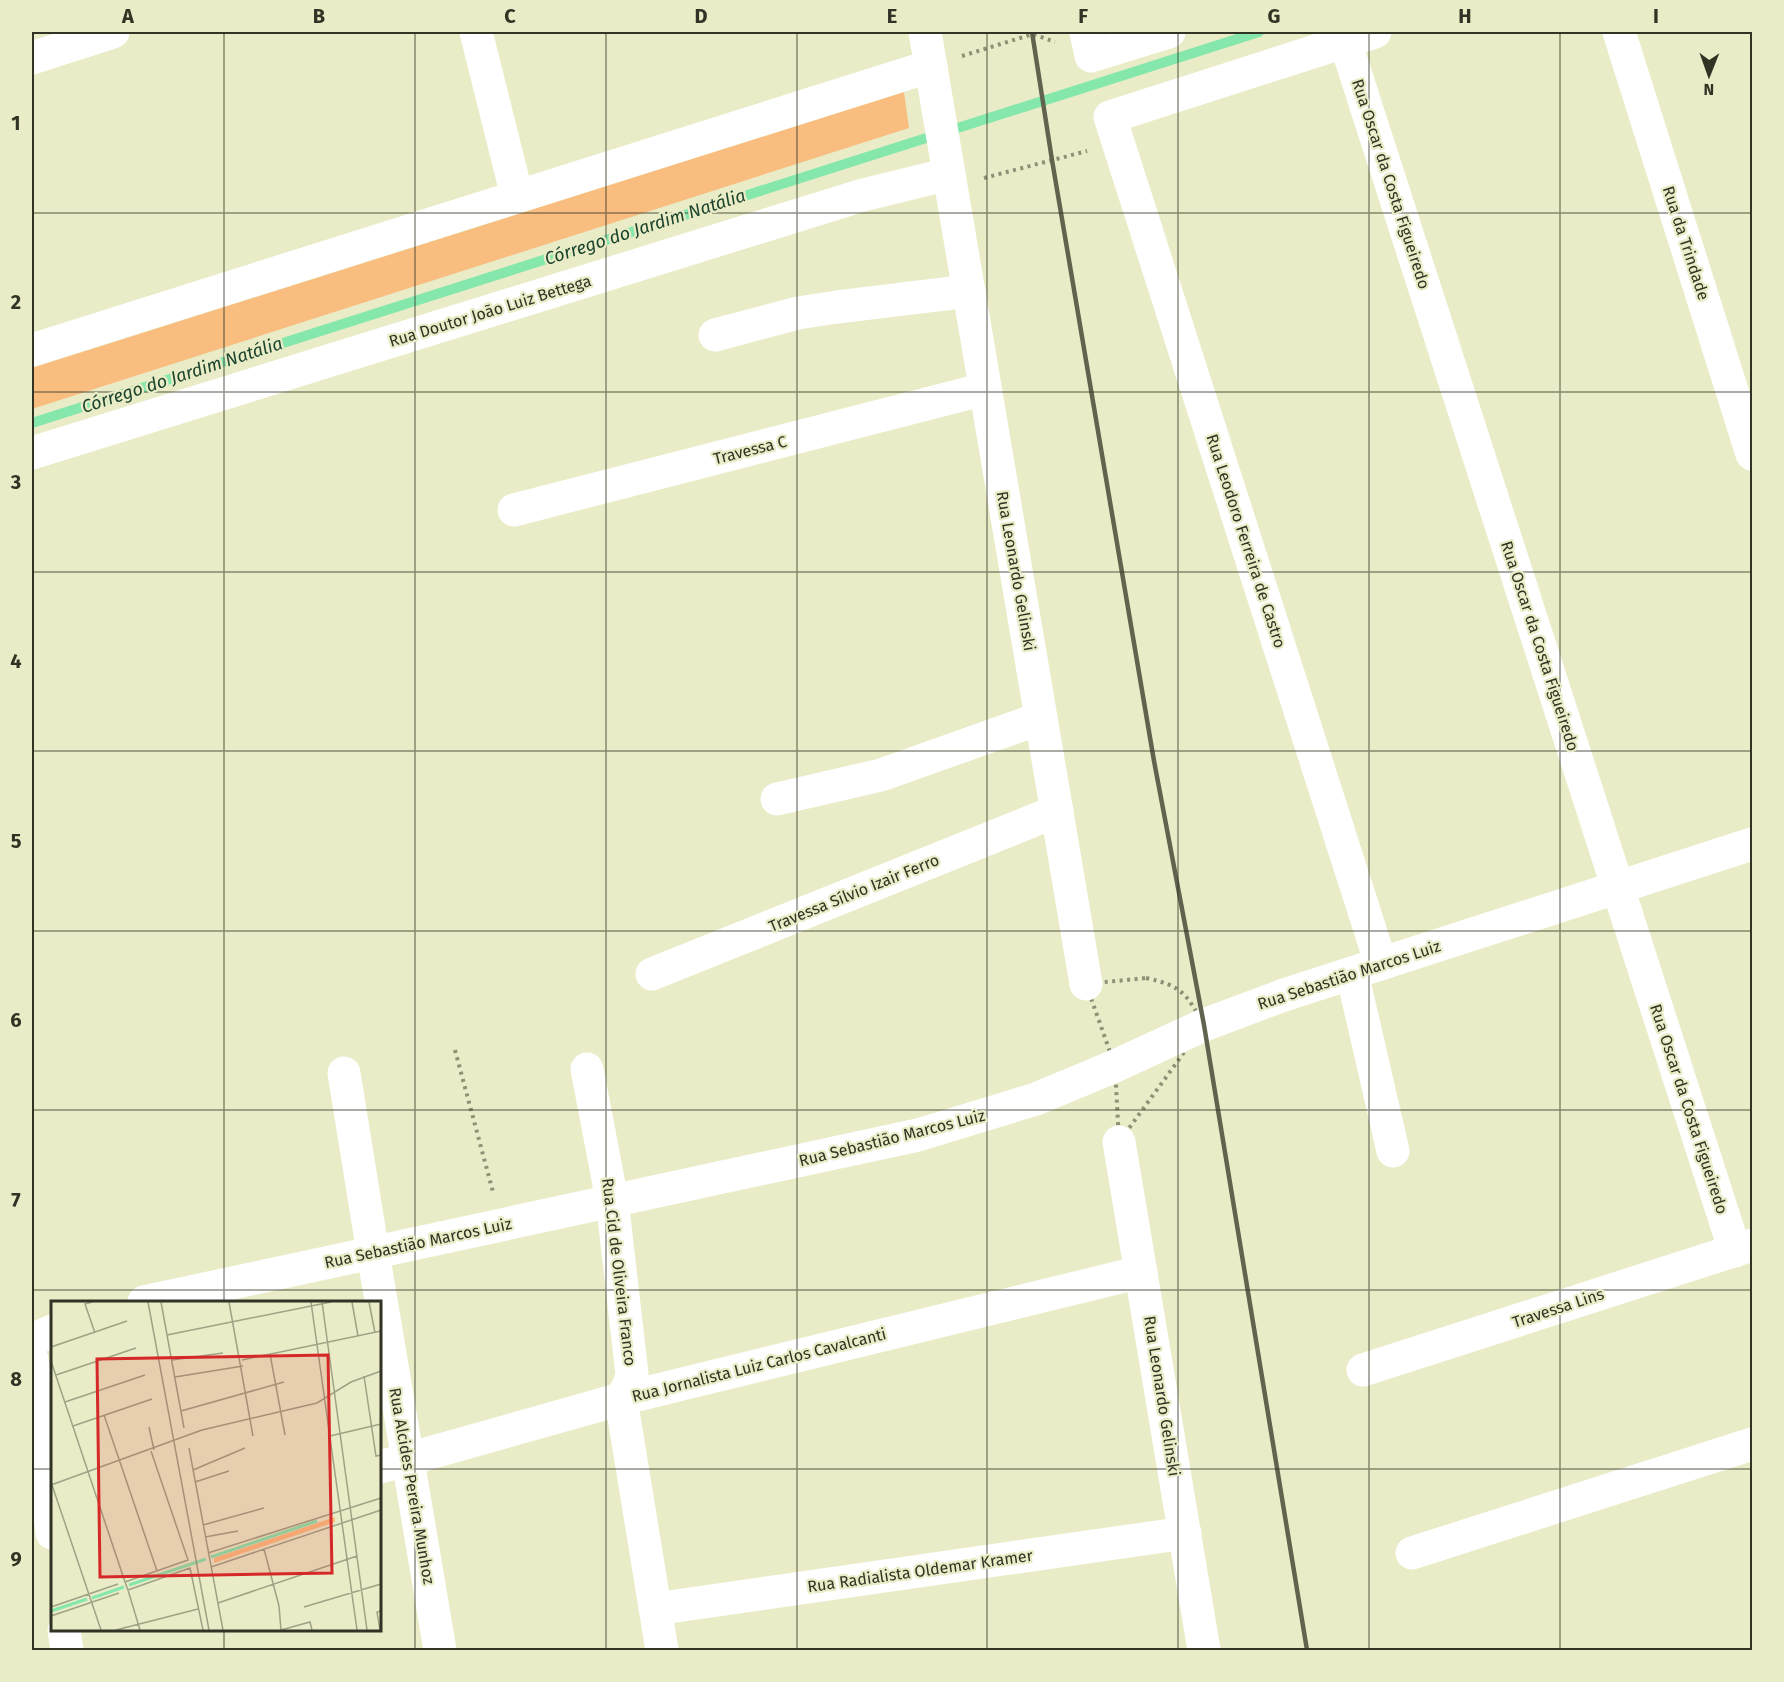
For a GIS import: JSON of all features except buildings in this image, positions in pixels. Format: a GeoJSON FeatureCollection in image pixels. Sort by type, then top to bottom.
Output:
{"type":"FeatureCollection","features":[{"type":"Feature","properties":{"kind":"street"},"geometry":{"type":"LineString","coordinates":[[32,58],[113,32]]}},
{"type":"Feature","properties":{"kind":"street"},"geometry":{"type":"LineString","coordinates":[[476,32],[518,196]]}},
{"type":"Feature","properties":{"kind":"street","name":"Rua Leonardo Gelinski"},"geometry":{"type":"LineString","coordinates":[[925,32],[1086,984]]}},
{"type":"Feature","properties":{"kind":"street"},"geometry":{"type":"LineString","coordinates":[[1088,44],[1168,32]]}},
{"type":"Feature","properties":{"kind":"street"},"geometry":{"type":"LineString","coordinates":[[1114,130],[1345,41],[1376,32]]}},
{"type":"Feature","properties":{"kind":"street","name":"Rua da Trindade"},"geometry":{"type":"LineString","coordinates":[[1619,32],[1752,454]]}},
{"type":"Feature","properties":{"kind":"street","name":"Rua Oscar da Costa Figueiredo"},"geometry":{"type":"LineString","coordinates":[[1345,41],[1618,887],[1744,1248]]}},
{"type":"Feature","properties":{"kind":"street"},"geometry":{"type":"LineString","coordinates":[[32,350],[931,66]]}},
{"type":"Feature","properties":{"kind":"street","name":"Rua Leodoro Ferreira de Castro"},"geometry":{"type":"LineString","coordinates":[[1114,130],[1367,968],[1393,1151]]}},
{"type":"Feature","properties":{"kind":"street","name":"Rua Doutor João Luiz Bettega"},"geometry":{"type":"LineString","coordinates":[[32,453],[851,198],[949,173]]}},
{"type":"Feature","properties":{"kind":"street"},"geometry":{"type":"LineString","coordinates":[[715,335],[798,313],[969,291]]}},
{"type":"Feature","properties":{"kind":"street","name":"Travessa C"},"geometry":{"type":"LineString","coordinates":[[514,510],[985,389]]}},
{"type":"Feature","properties":{"kind":"street"},"geometry":{"type":"LineString","coordinates":[[777,799],[881,775],[1041,718]]}},
{"type":"Feature","properties":{"kind":"street","name":"Travessa Sílvio Izair Ferro"},"geometry":{"type":"LineString","coordinates":[[652,974],[1057,812]]}},
{"type":"Feature","properties":{"kind":"street","name":"Rua Sebastião Marcos Luiz"},"geometry":{"type":"LineString","coordinates":[[149,1301],[918,1135],[1036,1100],[1204,1025],[1284,995],[1752,844]]}},
{"type":"Feature","properties":{"kind":"street","name":"Rua Cid de Oliveira Franco"},"geometry":{"type":"LineString","coordinates":[[587,1069],[612,1200],[632,1374],[621,1399]]}},
{"type":"Feature","properties":{"kind":"street","name":"Rua Alcides Pereira Munhoz"},"geometry":{"type":"LineString","coordinates":[[344,1073],[373,1253],[378,1301]]}},
{"type":"Feature","properties":{"kind":"street","name":"Rua Leonardo Gelinski"},"geometry":{"type":"LineString","coordinates":[[1119,1142],[1204,1650]]}},
{"type":"Feature","properties":{"kind":"street","name":"Travessa Lins"},"geometry":{"type":"LineString","coordinates":[[1363,1370],[1744,1248]]}},
{"type":"Feature","properties":{"kind":"street","name":"Rua Jornalista Luiz Carlos Cavalcanti"},"geometry":{"type":"LineString","coordinates":[[393,1464],[621,1399],[1141,1272]]}},
{"type":"Feature","properties":{"kind":"street"},"geometry":{"type":"LineString","coordinates":[[32,1340],[51,1331]]}},
{"type":"Feature","properties":{"kind":"street","name":"Rua Alcides Pereira Munhoz"},"geometry":{"type":"LineString","coordinates":[[381,1337],[393,1464],[440,1650]]}},
{"type":"Feature","properties":{"kind":"street"},"geometry":{"type":"LineString","coordinates":[[32,1359],[51,1524]]}},
{"type":"Feature","properties":{"kind":"street"},"geometry":{"type":"LineString","coordinates":[[621,1399],[662,1650]]}},
{"type":"Feature","properties":{"kind":"street"},"geometry":{"type":"LineString","coordinates":[[1412,1553],[1752,1444]]}},
{"type":"Feature","properties":{"kind":"street","name":"Rua Radialista Oldemar Kramer"},"geometry":{"type":"LineString","coordinates":[[655,1609],[1185,1533]]}},
{"type":"Feature","properties":{"kind":"street"},"geometry":{"type":"LineString","coordinates":[[64,1631],[67,1650]]}},
{"type":"Feature","properties":{"kind":"path"},"geometry":{"type":"LineString","coordinates":[[931,66],[1033,34],[1088,44]]}},
{"type":"Feature","properties":{"kind":"path"},"geometry":{"type":"LineString","coordinates":[[949,173],[1114,130]]}},
{"type":"Feature","properties":{"kind":"path"},"geometry":{"type":"LineString","coordinates":[[1086,984],[1146,978],[1168,983],[1187,995],[1204,1025]]}},
{"type":"Feature","properties":{"kind":"path"},"geometry":{"type":"LineString","coordinates":[[455,1050],[501,1225]]}},
{"type":"Feature","properties":{"kind":"shaded area"},"geometry":{"type":"Polygon","coordinates":[[[904,92],[909,128],[32,409],[32,368],[904,92]]]}},
{"type":"Feature","properties":{"kind":"waterway","name":"Córrego do Jardim Natália"},"geometry":{"type":"LineString","coordinates":[[32,423],[1259,32]]}},
{"type":"Feature","properties":{"kind":"railway"},"geometry":{"type":"LineString","coordinates":[[1032,32],[1154,761],[1204,1025],[1307,1650]]}}]}
